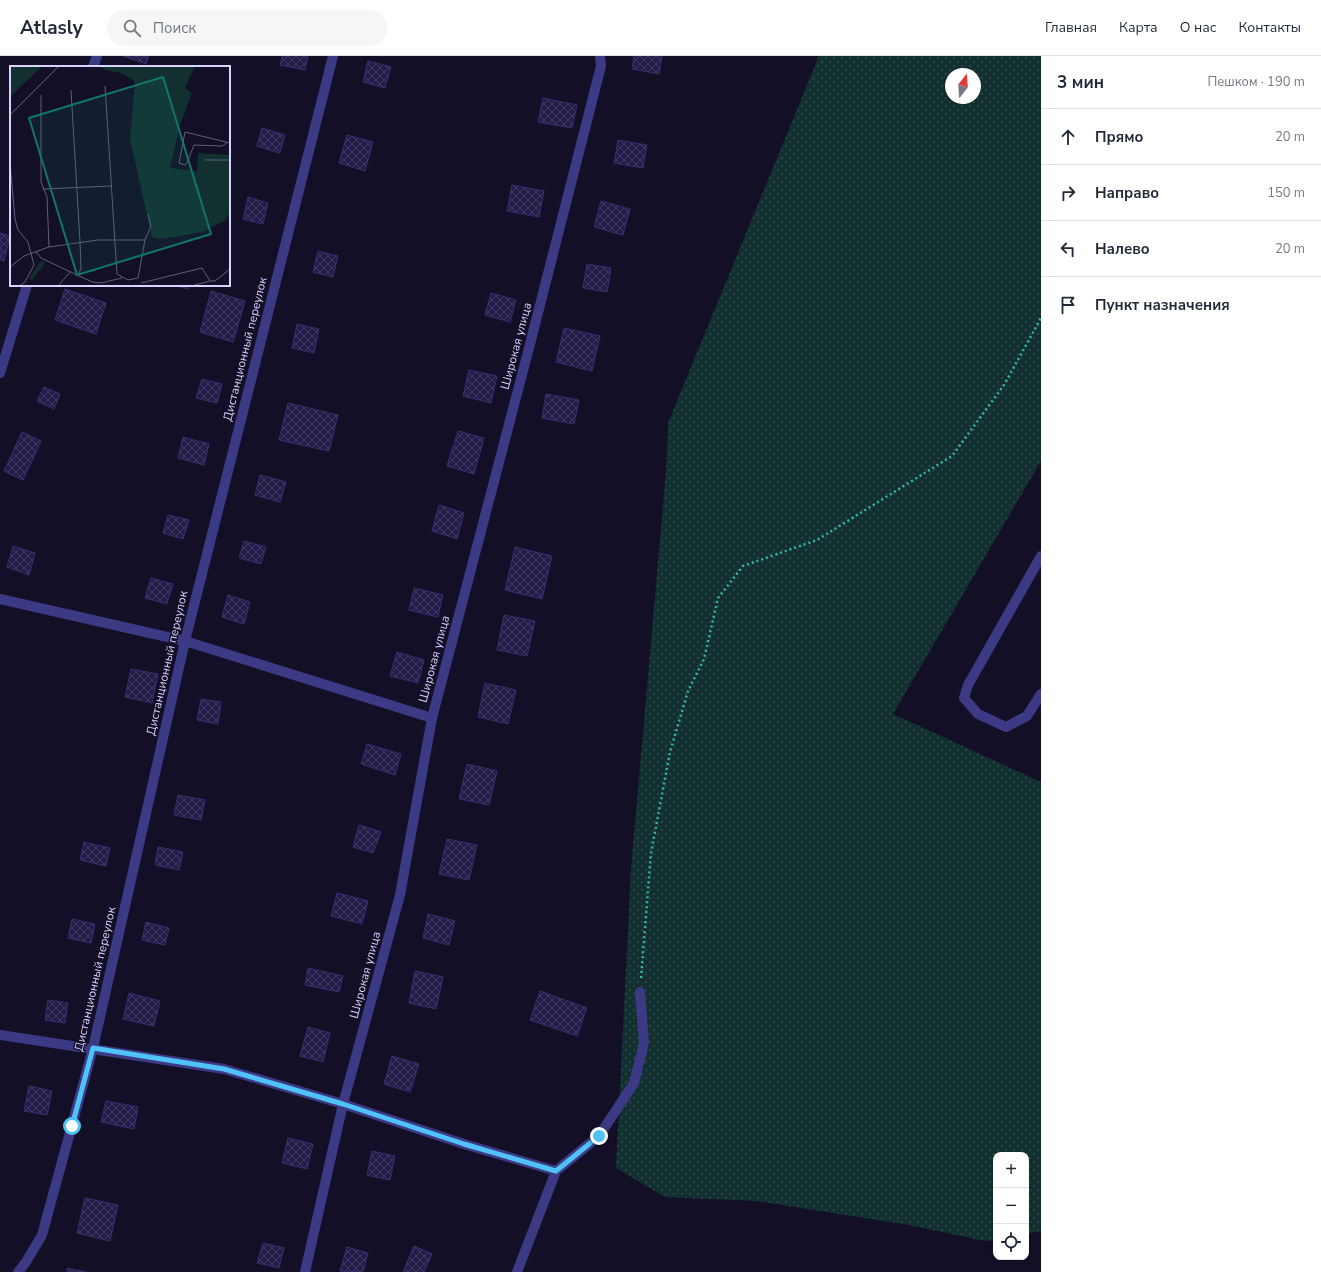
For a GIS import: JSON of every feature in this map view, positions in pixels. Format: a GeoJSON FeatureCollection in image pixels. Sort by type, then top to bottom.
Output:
{"type":"FeatureCollection","features":[{"type":"Feature","properties":{"kind":"street"},"geometry":{"type":"LineString","coordinates":[[93,66],[97,56]]}},
{"type":"Feature","properties":{"kind":"street","name":"Дистанционный переулок"},"geometry":{"type":"LineString","coordinates":[[18,1272],[26,1262],[42,1235],[93,1048],[185,641],[333,56]]}},
{"type":"Feature","properties":{"kind":"street","name":"Широкая улица"},"geometry":{"type":"LineString","coordinates":[[305,1272],[343,1104],[400,895],[432,718],[599,74],[601,66],[600,56]]}},
{"type":"Feature","properties":{"kind":"street"},"geometry":{"type":"LineString","coordinates":[[0,373],[27,286]]}},
{"type":"Feature","properties":{"kind":"street"},"geometry":{"type":"LineString","coordinates":[[1041,556],[968,685],[964,698],[978,714],[1006,727],[1027,716],[1041,694]]}},
{"type":"Feature","properties":{"kind":"street"},"geometry":{"type":"LineString","coordinates":[[0,599],[185,641],[432,718]]}},
{"type":"Feature","properties":{"kind":"street"},"geometry":{"type":"LineString","coordinates":[[517,1272],[556,1171],[599,1136],[634,1083],[644,1043],[640,992]]}},
{"type":"Feature","properties":{"kind":"street"},"geometry":{"type":"LineString","coordinates":[[0,1035],[224,1069],[343,1104],[464,1144],[556,1171]]}},
{"type":"Feature","properties":{"kind":"path"},"geometry":{"type":"LineString","coordinates":[[640,992],[651,853],[670,752],[688,691],[704,659],[718,598],[743,566],[817,540],[952,456],[1004,385],[1041,318]]}},
{"type":"Feature","properties":{"kind":"green space"},"geometry":{"type":"Polygon","coordinates":[[[819,56],[1041,56],[1041,461],[893,714],[1041,782],[1041,1231],[1029,1233],[1029,1152],[993,1152],[993,1240],[985,1241],[909,1225],[757,1201],[665,1197],[616,1168],[631,869],[666,472],[668,423],[819,56]]]}},
{"type":"Feature","properties":{"kind":"building"},"geometry":{"type":"Polygon","coordinates":[[[123,56],[149,56],[146,64],[123,56]]]}},
{"type":"Feature","properties":{"kind":"building"},"geometry":{"type":"Polygon","coordinates":[[[282,56],[308,56],[305,70],[280,65],[282,56]]]}},
{"type":"Feature","properties":{"kind":"building"},"geometry":{"type":"Polygon","coordinates":[[[634,56],[662,56],[659,74],[632,69],[634,56]]]}},
{"type":"Feature","properties":{"kind":"building"},"geometry":{"type":"Polygon","coordinates":[[[368,61],[391,67],[385,88],[363,82],[368,61]]]}},
{"type":"Feature","properties":{"kind":"building"},"geometry":{"type":"Polygon","coordinates":[[[543,98],[577,105],[572,128],[538,122],[543,98]]]}},
{"type":"Feature","properties":{"kind":"building"},"geometry":{"type":"Polygon","coordinates":[[[262,128],[285,135],[280,153],[257,146],[262,128]]]}},
{"type":"Feature","properties":{"kind":"building"},"geometry":{"type":"Polygon","coordinates":[[[347,135],[373,142],[365,171],[339,163],[347,135]]]}},
{"type":"Feature","properties":{"kind":"building"},"geometry":{"type":"Polygon","coordinates":[[[618,140],[647,145],[643,168],[614,163],[618,140]]]}},
{"type":"Feature","properties":{"kind":"building"},"geometry":{"type":"Polygon","coordinates":[[[512,185],[544,191],[539,217],[507,211],[512,185]]]}},
{"type":"Feature","properties":{"kind":"building"},"geometry":{"type":"Polygon","coordinates":[[[248,197],[268,203],[263,224],[243,219],[248,197]]]}},
{"type":"Feature","properties":{"kind":"building"},"geometry":{"type":"Polygon","coordinates":[[[601,201],[630,209],[623,235],[594,227],[601,201]]]}},
{"type":"Feature","properties":{"kind":"building"},"geometry":{"type":"Polygon","coordinates":[[[0,233],[10,236],[4,261],[0,260],[0,233]]]}},
{"type":"Feature","properties":{"kind":"building"},"geometry":{"type":"Polygon","coordinates":[[[318,251],[338,256],[333,277],[313,272],[318,251]]]}},
{"type":"Feature","properties":{"kind":"building"},"geometry":{"type":"Polygon","coordinates":[[[587,264],[611,268],[607,292],[583,288],[587,264]]]}},
{"type":"Feature","properties":{"kind":"building"},"geometry":{"type":"Polygon","coordinates":[[[178,286],[189,286],[188,289],[178,286]]]}},
{"type":"Feature","properties":{"kind":"building"},"geometry":{"type":"Polygon","coordinates":[[[65,289],[106,303],[96,334],[55,320],[65,289]]]}},
{"type":"Feature","properties":{"kind":"building"},"geometry":{"type":"Polygon","coordinates":[[[211,291],[245,301],[233,342],[200,332],[211,291]]]}},
{"type":"Feature","properties":{"kind":"building"},"geometry":{"type":"Polygon","coordinates":[[[491,293],[516,300],[510,322],[485,315],[491,293]]]}},
{"type":"Feature","properties":{"kind":"building"},"geometry":{"type":"Polygon","coordinates":[[[297,324],[319,329],[314,353],[292,348],[297,324]]]}},
{"type":"Feature","properties":{"kind":"building"},"geometry":{"type":"Polygon","coordinates":[[[564,328],[600,336],[592,371],[556,362],[564,328]]]}},
{"type":"Feature","properties":{"kind":"building"},"geometry":{"type":"Polygon","coordinates":[[[469,370],[497,376],[491,403],[463,396],[469,370]]]}},
{"type":"Feature","properties":{"kind":"building"},"geometry":{"type":"Polygon","coordinates":[[[202,379],[222,384],[217,403],[196,398],[202,379]]]}},
{"type":"Feature","properties":{"kind":"building"},"geometry":{"type":"Polygon","coordinates":[[[44,387],[60,394],[54,409],[37,401],[44,387]]]}},
{"type":"Feature","properties":{"kind":"building"},"geometry":{"type":"Polygon","coordinates":[[[546,394],[579,400],[574,424],[542,418],[546,394]]]}},
{"type":"Feature","properties":{"kind":"building"},"geometry":{"type":"Polygon","coordinates":[[[288,403],[338,415],[329,451],[279,440],[288,403]]]}},
{"type":"Feature","properties":{"kind":"building"},"geometry":{"type":"Polygon","coordinates":[[[458,431],[484,438],[474,474],[447,466],[458,431]]]}},
{"type":"Feature","properties":{"kind":"building"},"geometry":{"type":"Polygon","coordinates":[[[22,432],[41,441],[23,480],[4,471],[22,432]]]}},
{"type":"Feature","properties":{"kind":"building"},"geometry":{"type":"Polygon","coordinates":[[[183,437],[209,444],[204,465],[178,458],[183,437]]]}},
{"type":"Feature","properties":{"kind":"building"},"geometry":{"type":"Polygon","coordinates":[[[260,475],[286,482],[280,502],[255,495],[260,475]]]}},
{"type":"Feature","properties":{"kind":"building"},"geometry":{"type":"Polygon","coordinates":[[[439,505],[464,513],[457,539],[432,531],[439,505]]]}},
{"type":"Feature","properties":{"kind":"building"},"geometry":{"type":"Polygon","coordinates":[[[168,515],[189,520],[183,539],[163,533],[168,515]]]}},
{"type":"Feature","properties":{"kind":"building"},"geometry":{"type":"Polygon","coordinates":[[[244,541],[266,547],[261,564],[239,558],[244,541]]]}},
{"type":"Feature","properties":{"kind":"building"},"geometry":{"type":"Polygon","coordinates":[[[13,546],[35,553],[29,575],[7,567],[13,546]]]}},
{"type":"Feature","properties":{"kind":"building"},"geometry":{"type":"Polygon","coordinates":[[[515,547],[552,556],[542,599],[505,590],[515,547]]]}},
{"type":"Feature","properties":{"kind":"building"},"geometry":{"type":"Polygon","coordinates":[[[151,578],[173,584],[167,604],[145,598],[151,578]]]}},
{"type":"Feature","properties":{"kind":"building"},"geometry":{"type":"Polygon","coordinates":[[[414,588],[443,595],[438,617],[409,610],[414,588]]]}},
{"type":"Feature","properties":{"kind":"building"},"geometry":{"type":"Polygon","coordinates":[[[228,595],[250,602],[244,624],[222,617],[228,595]]]}},
{"type":"Feature","properties":{"kind":"building"},"geometry":{"type":"Polygon","coordinates":[[[504,615],[535,621],[527,656],[497,650],[504,615]]]}},
{"type":"Feature","properties":{"kind":"building"},"geometry":{"type":"Polygon","coordinates":[[[397,652],[424,660],[418,683],[390,676],[397,652]]]}},
{"type":"Feature","properties":{"kind":"building"},"geometry":{"type":"Polygon","coordinates":[[[131,669],[158,674],[152,703],[125,697],[131,669]]]}},
{"type":"Feature","properties":{"kind":"building"},"geometry":{"type":"Polygon","coordinates":[[[485,683],[516,690],[508,724],[478,717],[485,683]]]}},
{"type":"Feature","properties":{"kind":"building"},"geometry":{"type":"Polygon","coordinates":[[[201,699],[221,702],[218,724],[197,720],[201,699]]]}},
{"type":"Feature","properties":{"kind":"building"},"geometry":{"type":"Polygon","coordinates":[[[367,744],[401,754],[395,775],[361,764],[367,744]]]}},
{"type":"Feature","properties":{"kind":"building"},"geometry":{"type":"Polygon","coordinates":[[[467,764],[497,771],[489,805],[459,799],[467,764]]]}},
{"type":"Feature","properties":{"kind":"building"},"geometry":{"type":"Polygon","coordinates":[[[178,795],[205,800],[201,820],[174,815],[178,795]]]}},
{"type":"Feature","properties":{"kind":"building"},"geometry":{"type":"Polygon","coordinates":[[[359,825],[381,832],[373,853],[353,847],[359,825]]]}},
{"type":"Feature","properties":{"kind":"building"},"geometry":{"type":"Polygon","coordinates":[[[447,839],[477,845],[469,880],[439,874],[447,839]]]}},
{"type":"Feature","properties":{"kind":"building"},"geometry":{"type":"Polygon","coordinates":[[[84,842],[110,848],[106,866],[80,860],[84,842]]]}},
{"type":"Feature","properties":{"kind":"building"},"geometry":{"type":"Polygon","coordinates":[[[158,847],[183,852],[179,870],[155,865],[158,847]]]}},
{"type":"Feature","properties":{"kind":"building"},"geometry":{"type":"Polygon","coordinates":[[[337,893],[368,901],[362,924],[331,916],[337,893]]]}},
{"type":"Feature","properties":{"kind":"building"},"geometry":{"type":"Polygon","coordinates":[[[428,914],[455,921],[449,945],[423,938],[428,914]]]}},
{"type":"Feature","properties":{"kind":"building"},"geometry":{"type":"Polygon","coordinates":[[[72,919],[95,924],[91,943],[68,938],[72,919]]]}},
{"type":"Feature","properties":{"kind":"building"},"geometry":{"type":"Polygon","coordinates":[[[146,922],[169,928],[165,945],[142,940],[146,922]]]}},
{"type":"Feature","properties":{"kind":"building"},"geometry":{"type":"Polygon","coordinates":[[[308,968],[343,976],[339,992],[305,985],[308,968]]]}},
{"type":"Feature","properties":{"kind":"building"},"geometry":{"type":"Polygon","coordinates":[[[415,971],[443,977],[436,1009],[409,1003],[415,971]]]}},
{"type":"Feature","properties":{"kind":"building"},"geometry":{"type":"Polygon","coordinates":[[[540,991],[587,1008],[577,1036],[530,1020],[540,991]]]}},
{"type":"Feature","properties":{"kind":"building"},"geometry":{"type":"Polygon","coordinates":[[[129,993],[160,1001],[154,1026],[123,1019],[129,993]]]}},
{"type":"Feature","properties":{"kind":"building"},"geometry":{"type":"Polygon","coordinates":[[[48,1000],[68,1003],[65,1023],[45,1020],[48,1000]]]}},
{"type":"Feature","properties":{"kind":"building"},"geometry":{"type":"Polygon","coordinates":[[[308,1027],[330,1033],[323,1062],[300,1056],[308,1027]]]}},
{"type":"Feature","properties":{"kind":"building"},"geometry":{"type":"Polygon","coordinates":[[[392,1056],[419,1064],[410,1092],[384,1084],[392,1056]]]}},
{"type":"Feature","properties":{"kind":"building"},"geometry":{"type":"Polygon","coordinates":[[[29,1086],[52,1091],[47,1115],[24,1111],[29,1086]]]}},
{"type":"Feature","properties":{"kind":"building"},"geometry":{"type":"Polygon","coordinates":[[[106,1101],[138,1107],[134,1129],[101,1122],[106,1101]]]}},
{"type":"Feature","properties":{"kind":"building"},"geometry":{"type":"Polygon","coordinates":[[[288,1138],[313,1144],[307,1169],[282,1163],[288,1138]]]}},
{"type":"Feature","properties":{"kind":"building"},"geometry":{"type":"Polygon","coordinates":[[[372,1151],[395,1156],[390,1180],[367,1175],[372,1151]]]}},
{"type":"Feature","properties":{"kind":"building"},"geometry":{"type":"Polygon","coordinates":[[[85,1198],[118,1205],[110,1241],[77,1233],[85,1198]]]}},
{"type":"Feature","properties":{"kind":"building"},"geometry":{"type":"Polygon","coordinates":[[[263,1243],[284,1248],[279,1268],[257,1263],[263,1243]]]}},
{"type":"Feature","properties":{"kind":"building"},"geometry":{"type":"Polygon","coordinates":[[[414,1246],[432,1254],[424,1272],[403,1272],[414,1246]]]}},
{"type":"Feature","properties":{"kind":"building"},"geometry":{"type":"Polygon","coordinates":[[[347,1247],[368,1253],[363,1272],[340,1271],[347,1247]]]}},
{"type":"Feature","properties":{"kind":"building"},"geometry":{"type":"Polygon","coordinates":[[[67,1268],[86,1272],[67,1272],[67,1268]]]}},
{"type":"Feature","properties":{"kind":"route"},"geometry":{"type":"LineString","coordinates":[[72,1126],[93,1048],[224,1069],[343,1104],[464,1144],[556,1171],[599,1136]]}}]}
